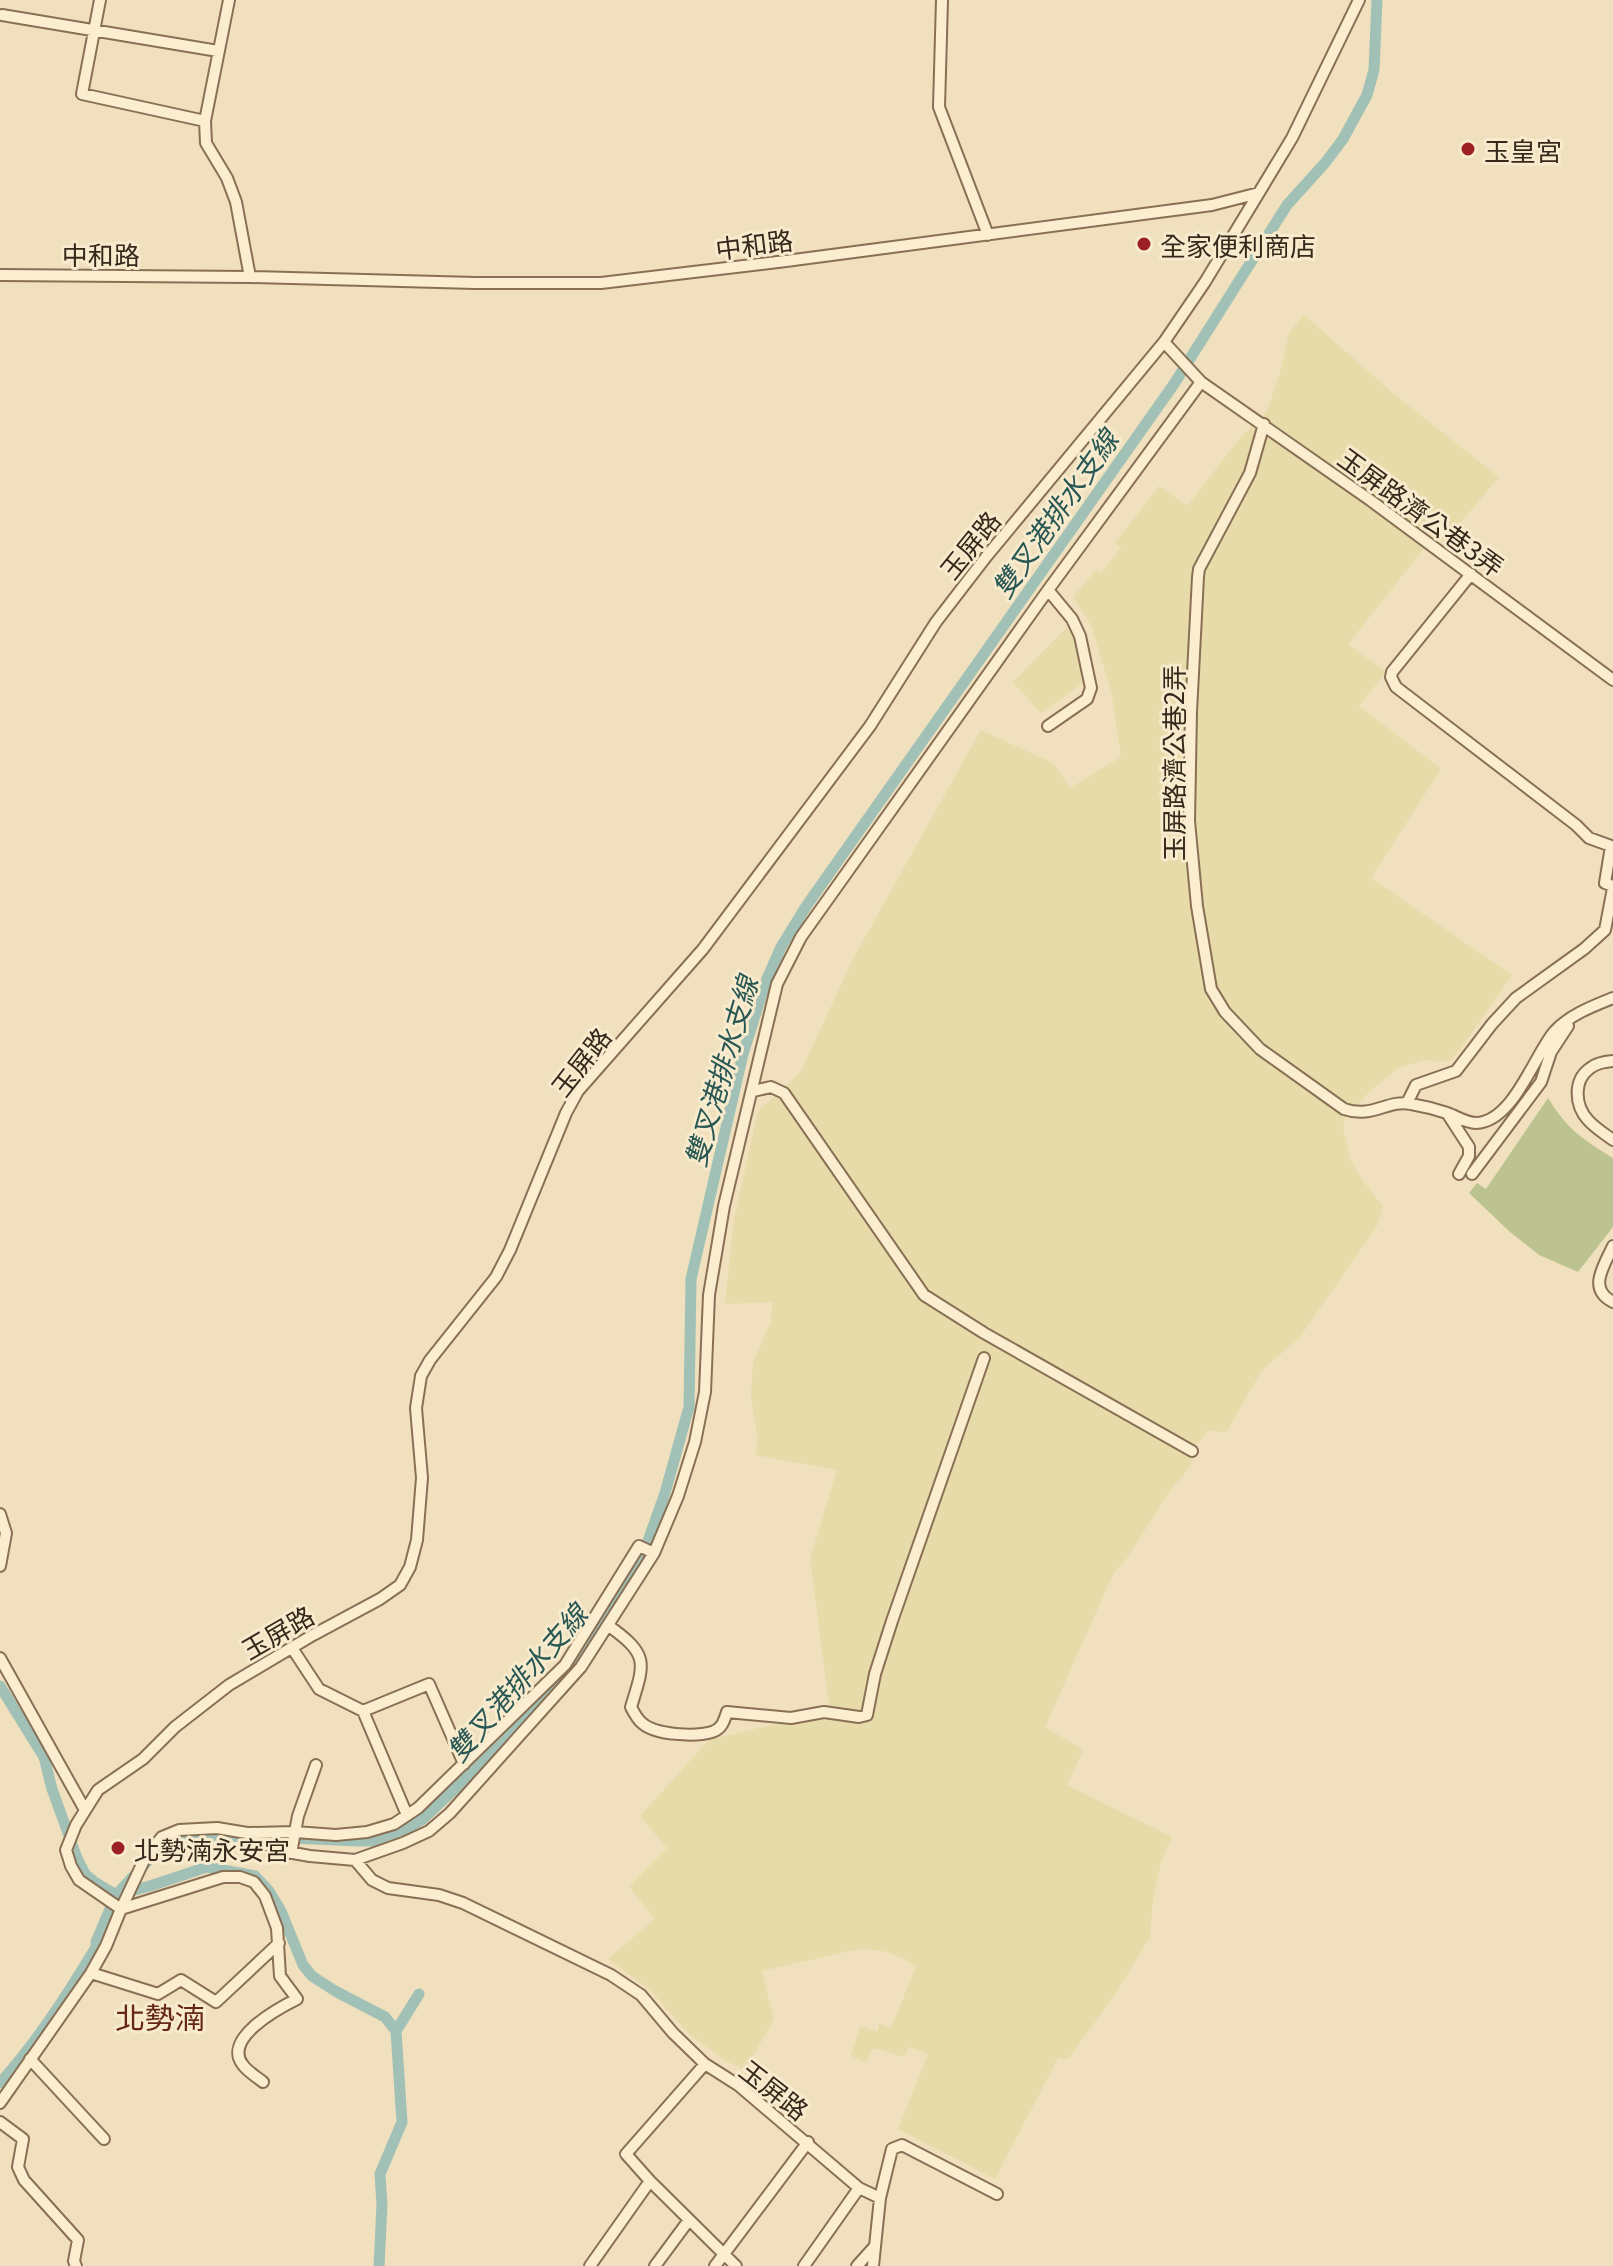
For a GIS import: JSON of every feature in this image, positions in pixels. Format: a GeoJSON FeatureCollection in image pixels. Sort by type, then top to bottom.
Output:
{"type":"FeatureCollection","features":[{"type":"Feature","properties":{"kind":"street"},"geometry":{"type":"LineString","coordinates":[[100,0],[82,94],[205,121]]}},
{"type":"Feature","properties":{"kind":"street"},"geometry":{"type":"LineString","coordinates":[[229,0],[205,121],[206,143],[227,178],[236,202],[250,277]]}},
{"type":"Feature","properties":{"kind":"street"},"geometry":{"type":"LineString","coordinates":[[942,0],[939,107],[988,235]]}},
{"type":"Feature","properties":{"kind":"street","name":"玉屏路"},"geometry":{"type":"LineString","coordinates":[[124,1903],[108,1900],[79,1880],[71,1866],[66,1850],[85,1810],[98,1790],[143,1759],[175,1727],[229,1685],[400,1585],[410,1567],[417,1540],[422,1478],[416,1408],[421,1376],[430,1360],[496,1277],[578,1091],[703,949],[870,726],[936,622],[1164,342],[1205,282],[1292,138],[1359,0]]}},
{"type":"Feature","properties":{"kind":"street"},"geometry":{"type":"LineString","coordinates":[[2,15],[218,51]]}},
{"type":"Feature","properties":{"kind":"street","name":"中和路"},"geometry":{"type":"LineString","coordinates":[[0,275],[601,283],[1212,205],[1259,193]]}},
{"type":"Feature","properties":{"kind":"street"},"geometry":{"type":"LineString","coordinates":[[247,1833],[276,1850],[355,1860],[429,1831],[450,1813],[581,1667],[654,1553],[678,1496],[695,1442],[705,1392],[709,1295],[716,1250],[777,984],[801,937],[1048,590],[1201,382],[1164,342]]}},
{"type":"Feature","properties":{"kind":"street","name":"玉屏路濟公巷3弄"},"geometry":{"type":"LineString","coordinates":[[1201,382],[1264,424],[1613,680]]}},
{"type":"Feature","properties":{"kind":"street","name":"玉屏路濟公巷2弄"},"geometry":{"type":"LineString","coordinates":[[1264,424],[1250,473],[1199,569],[1198,577],[1189,829],[1211,989],[1225,1012],[1260,1049],[1344,1109],[1366,1113],[1407,1103],[1472,1123],[1490,1120],[1497,1115],[1518,1091],[1555,1031],[1584,1010],[1613,998]]}},
{"type":"Feature","properties":{"kind":"street"},"geometry":{"type":"LineString","coordinates":[[1407,1103],[1416,1085],[1456,1071],[1516,998],[1605,930],[1613,887],[1605,883],[1611,846],[1589,838],[1392,681],[1392,672],[1471,574]]}},
{"type":"Feature","properties":{"kind":"street"},"geometry":{"type":"LineString","coordinates":[[1048,590],[1072,619],[1080,636],[1091,688],[1087,699],[1048,726]]}},
{"type":"Feature","properties":{"kind":"street"},"geometry":{"type":"LineString","coordinates":[[1472,1174],[1541,1082],[1551,1052],[1563,1031],[1584,1010]]}},
{"type":"Feature","properties":{"kind":"street"},"geometry":{"type":"LineString","coordinates":[[1613,1061],[1589,1068],[1581,1078],[1577,1091],[1580,1108],[1587,1119],[1613,1140]]}},
{"type":"Feature","properties":{"kind":"street"},"geometry":{"type":"LineString","coordinates":[[753,1091],[771,1087],[784,1093],[924,1295],[984,1333],[1192,1451]]}},
{"type":"Feature","properties":{"kind":"street"},"geometry":{"type":"LineString","coordinates":[[1447,1113],[1469,1147],[1469,1156],[1459,1174]]}},
{"type":"Feature","properties":{"kind":"street"},"geometry":{"type":"LineString","coordinates":[[1613,1246],[1599,1279],[1603,1295],[1613,1302]]}},
{"type":"Feature","properties":{"kind":"street"},"geometry":{"type":"LineString","coordinates":[[609,1626],[634,1645],[642,1660],[641,1677],[631,1707],[639,1722],[653,1730],[673,1734],[712,1732],[722,1725],[727,1712],[791,1718],[824,1712],[859,1717],[867,1715],[875,1674],[892,1621],[984,1358]]}},
{"type":"Feature","properties":{"kind":"street"},"geometry":{"type":"LineString","coordinates":[[0,1514],[6,1533],[0,1566]]}},
{"type":"Feature","properties":{"kind":"street"},"geometry":{"type":"LineString","coordinates":[[0,2103],[91,1973],[145,1858],[162,1837],[179,1830],[217,1828],[247,1833],[336,1835],[367,1832],[394,1824],[418,1808],[565,1665],[639,1546],[654,1553]]}},
{"type":"Feature","properties":{"kind":"street"},"geometry":{"type":"LineString","coordinates":[[292,1648],[319,1689],[363,1711],[407,1815]]}},
{"type":"Feature","properties":{"kind":"street"},"geometry":{"type":"LineString","coordinates":[[0,1658],[85,1810]]}},
{"type":"Feature","properties":{"kind":"street"},"geometry":{"type":"LineString","coordinates":[[363,1711],[429,1684],[464,1764]]}},
{"type":"Feature","properties":{"kind":"street"},"geometry":{"type":"LineString","coordinates":[[291,1853],[298,1816],[316,1765]]}},
{"type":"Feature","properties":{"kind":"street","name":"玉屏路"},"geometry":{"type":"LineString","coordinates":[[355,1860],[372,1880],[388,1888],[439,1895],[463,1903],[611,1975],[641,1995],[705,2064],[738,2085],[859,2188],[880,2198]]}},
{"type":"Feature","properties":{"kind":"street"},"geometry":{"type":"LineString","coordinates":[[124,1903],[151,1899],[217,1879],[240,1877],[254,1882],[265,1896],[277,1928],[280,1976],[297,1999],[261,2021],[240,2041],[237,2051],[242,2065],[263,2082]]}},
{"type":"Feature","properties":{"kind":"street"},"geometry":{"type":"LineString","coordinates":[[91,1973],[158,1994],[181,1980],[216,2002],[279,1943]]}},
{"type":"Feature","properties":{"kind":"street"},"geometry":{"type":"LineString","coordinates":[[30,2059],[104,2139]]}},
{"type":"Feature","properties":{"kind":"street"},"geometry":{"type":"LineString","coordinates":[[705,2064],[626,2154],[736,2266]]}},
{"type":"Feature","properties":{"kind":"street"},"geometry":{"type":"LineString","coordinates":[[0,2122],[23,2139],[18,2167],[24,2180],[78,2240],[76,2266]]}},
{"type":"Feature","properties":{"kind":"street"},"geometry":{"type":"LineString","coordinates":[[715,2266],[808,2142]]}},
{"type":"Feature","properties":{"kind":"street"},"geometry":{"type":"LineString","coordinates":[[873,2266],[880,2198],[892,2149],[902,2145],[997,2194]]}},
{"type":"Feature","properties":{"kind":"street"},"geometry":{"type":"LineString","coordinates":[[590,2266],[650,2181]]}},
{"type":"Feature","properties":{"kind":"street"},"geometry":{"type":"LineString","coordinates":[[804,2266],[859,2188]]}},
{"type":"Feature","properties":{"kind":"street"},"geometry":{"type":"LineString","coordinates":[[655,2266],[689,2220]]}},
{"type":"Feature","properties":{"kind":"street"},"geometry":{"type":"LineString","coordinates":[[857,2266],[876,2244]]}},
{"type":"Feature","properties":{"kind":"shaded area"},"geometry":{"type":"Polygon","coordinates":[[[1304,315],[1395,395],[1499,477],[1444,542],[1434,536],[1348,644],[1386,672],[1359,706],[1441,769],[1371,878],[1512,975],[1451,1060],[1424,1060],[1398,1068],[1371,1090],[1346,1117],[1343,1127],[1350,1159],[1383,1206],[1377,1226],[1300,1337],[1262,1370],[1226,1433],[1208,1430],[1193,1450],[1193,1460],[1184,1475],[1173,1486],[1125,1561],[1114,1572],[1045,1727],[1083,1750],[1067,1785],[1172,1837],[1161,1861],[1150,1937],[1116,1993],[1068,2059],[1058,2058],[995,2179],[898,2129],[928,2054],[909,2047],[904,2057],[873,2048],[866,2062],[851,2056],[860,2026],[878,2032],[879,2023],[891,2028],[916,1967],[904,1959],[863,1948],[762,1971],[774,2019],[745,2070],[724,2060],[688,2033],[650,1990],[608,1959],[655,1919],[629,1887],[667,1848],[640,1816],[709,1740],[830,1711],[810,1559],[837,1470],[755,1455],[758,1440],[751,1399],[753,1362],[771,1322],[773,1302],[725,1304],[734,1220],[758,1111],[800,1073],[854,957],[981,730],[1053,763],[1070,788],[1121,757],[1112,695],[1091,625],[1073,597],[1096,570],[1101,573],[1121,548],[1115,543],[1159,486],[1187,506],[1240,438],[1267,411],[1289,333],[1304,315]]]}},
{"type":"Feature","properties":{"kind":"shaded area"},"geometry":{"type":"Polygon","coordinates":[[[1067,627],[1081,651],[1082,682],[1041,713],[1013,682],[1067,627]]]}},
{"type":"Feature","properties":{"kind":"green space"},"geometry":{"type":"Polygon","coordinates":[[[1548,1098],[1576,1133],[1613,1158],[1613,1227],[1578,1272],[1539,1255],[1469,1193],[1477,1183],[1486,1189],[1548,1098]]]}},
{"type":"Feature","properties":{"kind":"waterway","name":"雙叉港排水支線"},"geometry":{"type":"LineString","coordinates":[[0,2083],[39,2035],[85,1965],[96,1947],[116,1895],[158,1850],[179,1838],[191,1836],[372,1841],[408,1828],[423,1819],[483,1762],[592,1642],[643,1555],[665,1493],[689,1407],[691,1279],[743,1054],[766,981],[781,947],[807,905],[1174,384],[1287,205],[1343,139],[1367,95],[1374,70],[1377,0]]}},
{"type":"Feature","properties":{"kind":"waterway"},"geometry":{"type":"LineString","coordinates":[[0,1686],[44,1757],[52,1789],[85,1874],[116,1895],[207,1867],[255,1876],[281,1911],[303,1965],[312,1976],[385,2017],[396,2031]]}},
{"type":"Feature","properties":{"kind":"waterway"},"geometry":{"type":"LineString","coordinates":[[379,2266],[380,2174],[402,2122],[396,2031],[419,1994]]}},
{"type":"Feature","properties":{"kind":"place","name":"玉皇宮"},"geometry":{"type":"Point","coordinates":[1468,149]}},
{"type":"Feature","properties":{"kind":"place","name":"全家便利商店"},"geometry":{"type":"Point","coordinates":[1144,244]}},
{"type":"Feature","properties":{"kind":"place","name":"北勢湳永安宮"},"geometry":{"type":"Point","coordinates":[118,1848]}},
{"type":"Feature","properties":{"kind":"district","name":"北勢湳"},"geometry":{"type":"Point","coordinates":[160,2016]}}]}
